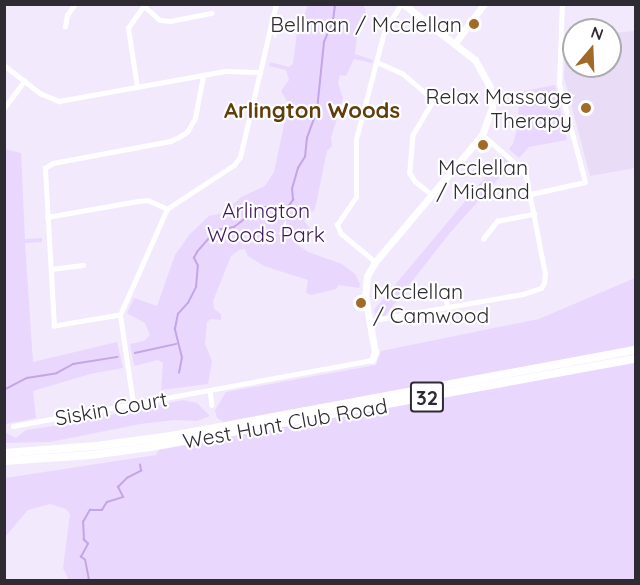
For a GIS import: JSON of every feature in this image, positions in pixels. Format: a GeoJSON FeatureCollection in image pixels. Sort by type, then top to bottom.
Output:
{"type":"FeatureCollection","features":[{"type":"Feature","properties":{"kind":"main road","name":"West Hunt Club Road"},"geometry":{"type":"LineString","coordinates":[[4,453],[96,446],[171,436],[636,350]]}},
{"type":"Feature","properties":{"kind":"main road","name":"West Hunt Club Road"},"geometry":{"type":"LineString","coordinates":[[4,462],[92,455],[150,447],[636,358]]}},
{"type":"Feature","properties":{"kind":"street"},"geometry":{"type":"LineString","coordinates":[[65,27],[67,15],[75,4]]}},
{"type":"Feature","properties":{"kind":"street"},"geometry":{"type":"LineString","coordinates":[[133,404],[120,315],[167,209],[234,165],[240,157],[276,4]]}},
{"type":"Feature","properties":{"kind":"street"},"geometry":{"type":"LineString","coordinates":[[372,360],[375,352],[368,321],[365,286],[375,262],[482,135],[492,107],[490,87],[475,60],[402,4],[384,32],[356,139],[356,197],[337,225],[341,234],[375,262]]}},
{"type":"Feature","properties":{"kind":"street"},"geometry":{"type":"LineString","coordinates":[[455,43],[484,4]]}},
{"type":"Feature","properties":{"kind":"street"},"geometry":{"type":"LineString","coordinates":[[531,194],[585,182],[560,84],[562,4]]}},
{"type":"Feature","properties":{"kind":"street"},"geometry":{"type":"LineString","coordinates":[[137,87],[128,28],[144,5],[160,20],[211,13]]}},
{"type":"Feature","properties":{"kind":"street"},"geometry":{"type":"LineString","coordinates":[[377,62],[402,73],[434,99],[413,135],[410,173],[415,182],[431,194]]}},
{"type":"Feature","properties":{"kind":"street"},"geometry":{"type":"LineString","coordinates":[[4,65],[50,99],[59,101],[226,71],[260,72]]}},
{"type":"Feature","properties":{"kind":"street"},"geometry":{"type":"LineString","coordinates":[[120,315],[54,326],[45,168],[53,163],[170,141],[179,137],[187,132],[195,117],[203,76]]}},
{"type":"Feature","properties":{"kind":"street"},"geometry":{"type":"LineString","coordinates":[[4,108],[24,81]]}},
{"type":"Feature","properties":{"kind":"street"},"geometry":{"type":"LineString","coordinates":[[368,321],[522,294],[541,288],[545,274],[531,194],[521,169],[482,135]]}},
{"type":"Feature","properties":{"kind":"street"},"geometry":{"type":"LineString","coordinates":[[47,217],[148,200],[167,209]]}},
{"type":"Feature","properties":{"kind":"street"},"geometry":{"type":"LineString","coordinates":[[483,239],[497,221],[534,214]]}},
{"type":"Feature","properties":{"kind":"street"},"geometry":{"type":"LineString","coordinates":[[51,269],[83,265]]}},
{"type":"Feature","properties":{"kind":"street"},"geometry":{"type":"LineString","coordinates":[[444,290],[448,307]]}},
{"type":"Feature","properties":{"kind":"street","name":"Siskin Court"},"geometry":{"type":"LineString","coordinates":[[13,426],[372,360]]}},
{"type":"Feature","properties":{"kind":"street"},"geometry":{"type":"LineString","coordinates":[[210,391],[212,405]]}},
{"type":"Feature","properties":{"kind":"shaded area"},"geometry":{"type":"Polygon","coordinates":[[[635,31],[635,168],[590,176],[564,78],[622,78],[622,32],[635,31]]]}},
{"type":"Feature","properties":{"kind":"green space","name":"Arlington Woods Park"},"geometry":{"type":"Polygon","coordinates":[[[308,5],[363,5],[365,8],[366,16],[358,29],[355,54],[373,60],[372,63],[354,59],[346,76],[340,75],[338,83],[343,98],[331,138],[332,146],[327,151],[315,209],[304,221],[311,230],[298,233],[295,238],[298,245],[308,252],[342,264],[355,274],[360,284],[359,288],[339,285],[336,289],[311,295],[306,293],[308,280],[264,266],[248,256],[245,249],[239,250],[231,256],[213,301],[214,309],[221,314],[221,320],[211,319],[207,322],[205,344],[212,361],[208,384],[161,390],[163,363],[158,360],[134,366],[130,344],[144,341],[150,335],[145,323],[127,313],[134,298],[157,306],[175,255],[190,234],[209,216],[224,213],[241,197],[265,186],[274,172],[286,116],[287,101],[281,91],[289,80],[286,70],[269,66],[270,62],[289,67],[293,64],[297,32],[308,5]]]}},
{"type":"Feature","properties":{"kind":"green space"},"geometry":{"type":"Polygon","coordinates":[[[555,85],[567,140],[529,147],[519,158],[509,149],[513,144],[518,126],[519,92],[555,85]]]}},
{"type":"Feature","properties":{"kind":"green space"},"geometry":{"type":"Polygon","coordinates":[[[5,149],[21,153],[25,239],[42,238],[42,242],[25,243],[33,362],[117,342],[123,368],[90,374],[33,391],[36,418],[5,424],[5,149]]]}},
{"type":"Feature","properties":{"kind":"green space"},"geometry":{"type":"Polygon","coordinates":[[[503,156],[512,163],[449,234],[385,316],[376,316],[374,310],[503,156]]]}},
{"type":"Feature","properties":{"kind":"green space"},"geometry":{"type":"Polygon","coordinates":[[[635,278],[635,346],[224,422],[217,418],[215,410],[226,392],[376,365],[381,351],[539,319],[635,278]]]}},
{"type":"Feature","properties":{"kind":"green space"},"geometry":{"type":"Polygon","coordinates":[[[635,362],[635,580],[69,580],[63,568],[70,514],[66,509],[50,504],[28,510],[5,537],[5,478],[156,455],[159,450],[635,362]]]}},
{"type":"Feature","properties":{"kind":"green space"},"geometry":{"type":"Polygon","coordinates":[[[183,400],[197,403],[210,416],[197,421],[174,420],[140,424],[50,442],[5,443],[5,432],[16,438],[26,430],[68,424],[183,400]]]}},
{"type":"Feature","properties":{"kind":"waterway"},"geometry":{"type":"LineString","coordinates":[[179,373],[182,358],[175,329],[178,314],[188,303],[196,287],[198,266],[194,258],[197,252],[216,230],[234,227],[261,207],[288,207],[293,200],[292,189],[298,168],[305,157],[307,138],[317,110],[324,42],[333,21],[335,4]]}},
{"type":"Feature","properties":{"kind":"waterway"},"geometry":{"type":"LineString","coordinates":[[135,353],[176,344]]}},
{"type":"Feature","properties":{"kind":"waterway"},"geometry":{"type":"LineString","coordinates":[[4,390],[27,378],[57,373],[73,364],[117,357]]}},
{"type":"Feature","properties":{"kind":"waterway"},"geometry":{"type":"LineString","coordinates":[[89,580],[85,560],[81,557],[88,544],[84,540],[83,522],[90,510],[102,510],[107,502],[123,497],[118,487],[127,478],[141,471],[140,465]]}},
{"type":"Feature","properties":{"kind":"place","name":"Bellman / Mcclellan"},"geometry":{"type":"Point","coordinates":[474,24]}},
{"type":"Feature","properties":{"kind":"place","name":"Relax Massage Therapy"},"geometry":{"type":"Point","coordinates":[586,108]}},
{"type":"Feature","properties":{"kind":"place","name":"Mcclellan / Midland"},"geometry":{"type":"Point","coordinates":[483,145]}},
{"type":"Feature","properties":{"kind":"place","name":"Mcclellan / Camwood"},"geometry":{"type":"Point","coordinates":[361,303]}},
{"type":"Feature","properties":{"kind":"district","name":"Arlington Woods"},"geometry":{"type":"Point","coordinates":[312,111]}}]}
